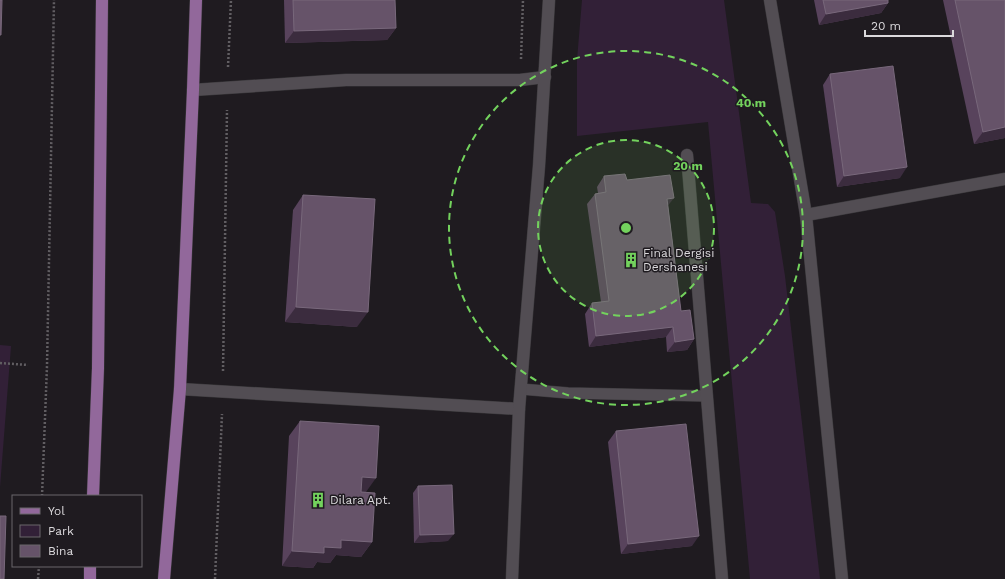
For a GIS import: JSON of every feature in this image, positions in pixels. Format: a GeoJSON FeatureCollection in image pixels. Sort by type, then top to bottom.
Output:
{"type":"FeatureCollection","features":[{"type":"Feature","properties":{"kind":"main road"},"geometry":{"type":"LineString","coordinates":[[93,495],[98,368],[102,0]]}},
{"type":"Feature","properties":{"kind":"main road"},"geometry":{"type":"LineString","coordinates":[[164,579],[180,389],[194,90],[196,0]]}},
{"type":"Feature","properties":{"kind":"main road"},"geometry":{"type":"LineString","coordinates":[[90,567],[90,579]]}},
{"type":"Feature","properties":{"kind":"street"},"geometry":{"type":"LineString","coordinates":[[512,579],[519,410],[545,77],[549,0]]}},
{"type":"Feature","properties":{"kind":"street"},"geometry":{"type":"LineString","coordinates":[[770,0],[806,215],[842,579]]}},
{"type":"Feature","properties":{"kind":"street"},"geometry":{"type":"LineString","coordinates":[[194,90],[346,80],[520,80],[545,77]]}},
{"type":"Feature","properties":{"kind":"street"},"geometry":{"type":"LineString","coordinates":[[687,155],[722,579]]}},
{"type":"Feature","properties":{"kind":"street"},"geometry":{"type":"LineString","coordinates":[[806,215],[1005,179]]}},
{"type":"Feature","properties":{"kind":"street"},"geometry":{"type":"LineString","coordinates":[[180,389],[519,410]]}},
{"type":"Feature","properties":{"kind":"lane"},"geometry":{"type":"LineString","coordinates":[[521,389],[568,393],[707,396]]}},
{"type":"Feature","properties":{"kind":"path"},"geometry":{"type":"LineString","coordinates":[[42,495],[47,366],[54,0]]}},
{"type":"Feature","properties":{"kind":"path"},"geometry":{"type":"LineString","coordinates":[[215,579],[223,392],[227,88],[231,0]]}},
{"type":"Feature","properties":{"kind":"path"},"geometry":{"type":"LineString","coordinates":[[520,80],[523,0]]}},
{"type":"Feature","properties":{"kind":"path"},"geometry":{"type":"LineString","coordinates":[[0,363],[28,365]]}},
{"type":"Feature","properties":{"kind":"path"},"geometry":{"type":"LineString","coordinates":[[38,579],[39,567]]}},
{"type":"Feature","properties":{"kind":"green space"},"geometry":{"type":"Polygon","coordinates":[[[582,0],[724,0],[751,203],[768,204],[775,212],[785,276],[820,579],[750,579],[708,122],[577,136],[577,60],[582,0]]]}},
{"type":"Feature","properties":{"kind":"green space"},"geometry":{"type":"Polygon","coordinates":[[[0,345],[11,346],[0,487],[0,345]]]}},
{"type":"Feature","properties":{"kind":"building"},"geometry":{"type":"Polygon","coordinates":[[[0,0],[2,0],[1,35],[0,35],[0,0]]]}},
{"type":"Feature","properties":{"kind":"building"},"geometry":{"type":"Polygon","coordinates":[[[293,0],[395,0],[396,28],[294,31],[293,0]]]}},
{"type":"Feature","properties":{"kind":"building"},"geometry":{"type":"Polygon","coordinates":[[[823,0],[888,0],[888,3],[826,14],[823,0]]]}},
{"type":"Feature","properties":{"kind":"building"},"geometry":{"type":"Polygon","coordinates":[[[955,0],[1005,0],[1005,127],[983,132],[955,0]]]}},
{"type":"Feature","properties":{"kind":"building"},"geometry":{"type":"Polygon","coordinates":[[[893,66],[907,167],[844,176],[830,74],[893,66]]]}},
{"type":"Feature","properties":{"kind":"building","name":"Final Dergisi Dershanesi"},"geometry":{"type":"Polygon","coordinates":[[[625,174],[627,180],[670,175],[674,198],[667,199],[681,311],[690,310],[694,339],[675,342],[673,327],[596,336],[592,303],[609,301],[595,194],[606,192],[604,176],[625,174]]]}},
{"type":"Feature","properties":{"kind":"building"},"geometry":{"type":"Polygon","coordinates":[[[303,195],[375,199],[368,312],[296,307],[303,195]]]}},
{"type":"Feature","properties":{"kind":"building","name":"Dilara Apt."},"geometry":{"type":"Polygon","coordinates":[[[300,421],[379,426],[376,478],[362,477],[361,492],[375,493],[372,542],[341,540],[341,548],[324,547],[324,553],[292,551],[300,421]]]}},
{"type":"Feature","properties":{"kind":"building"},"geometry":{"type":"Polygon","coordinates":[[[686,424],[699,536],[628,544],[616,431],[686,424]]]}},
{"type":"Feature","properties":{"kind":"building"},"geometry":{"type":"Polygon","coordinates":[[[452,485],[454,534],[420,535],[418,486],[452,485]]]}},
{"type":"Feature","properties":{"kind":"building"},"geometry":{"type":"Polygon","coordinates":[[[0,516],[6,516],[4,579],[0,579],[0,516]]]}},
{"type":"Feature","properties":{"kind":"place","name":"Final Dergisi Dershanesi"},"geometry":{"type":"Point","coordinates":[631,260]}},
{"type":"Feature","properties":{"kind":"place","name":"Dilara Apt."},"geometry":{"type":"Point","coordinates":[318,500]}}]}
